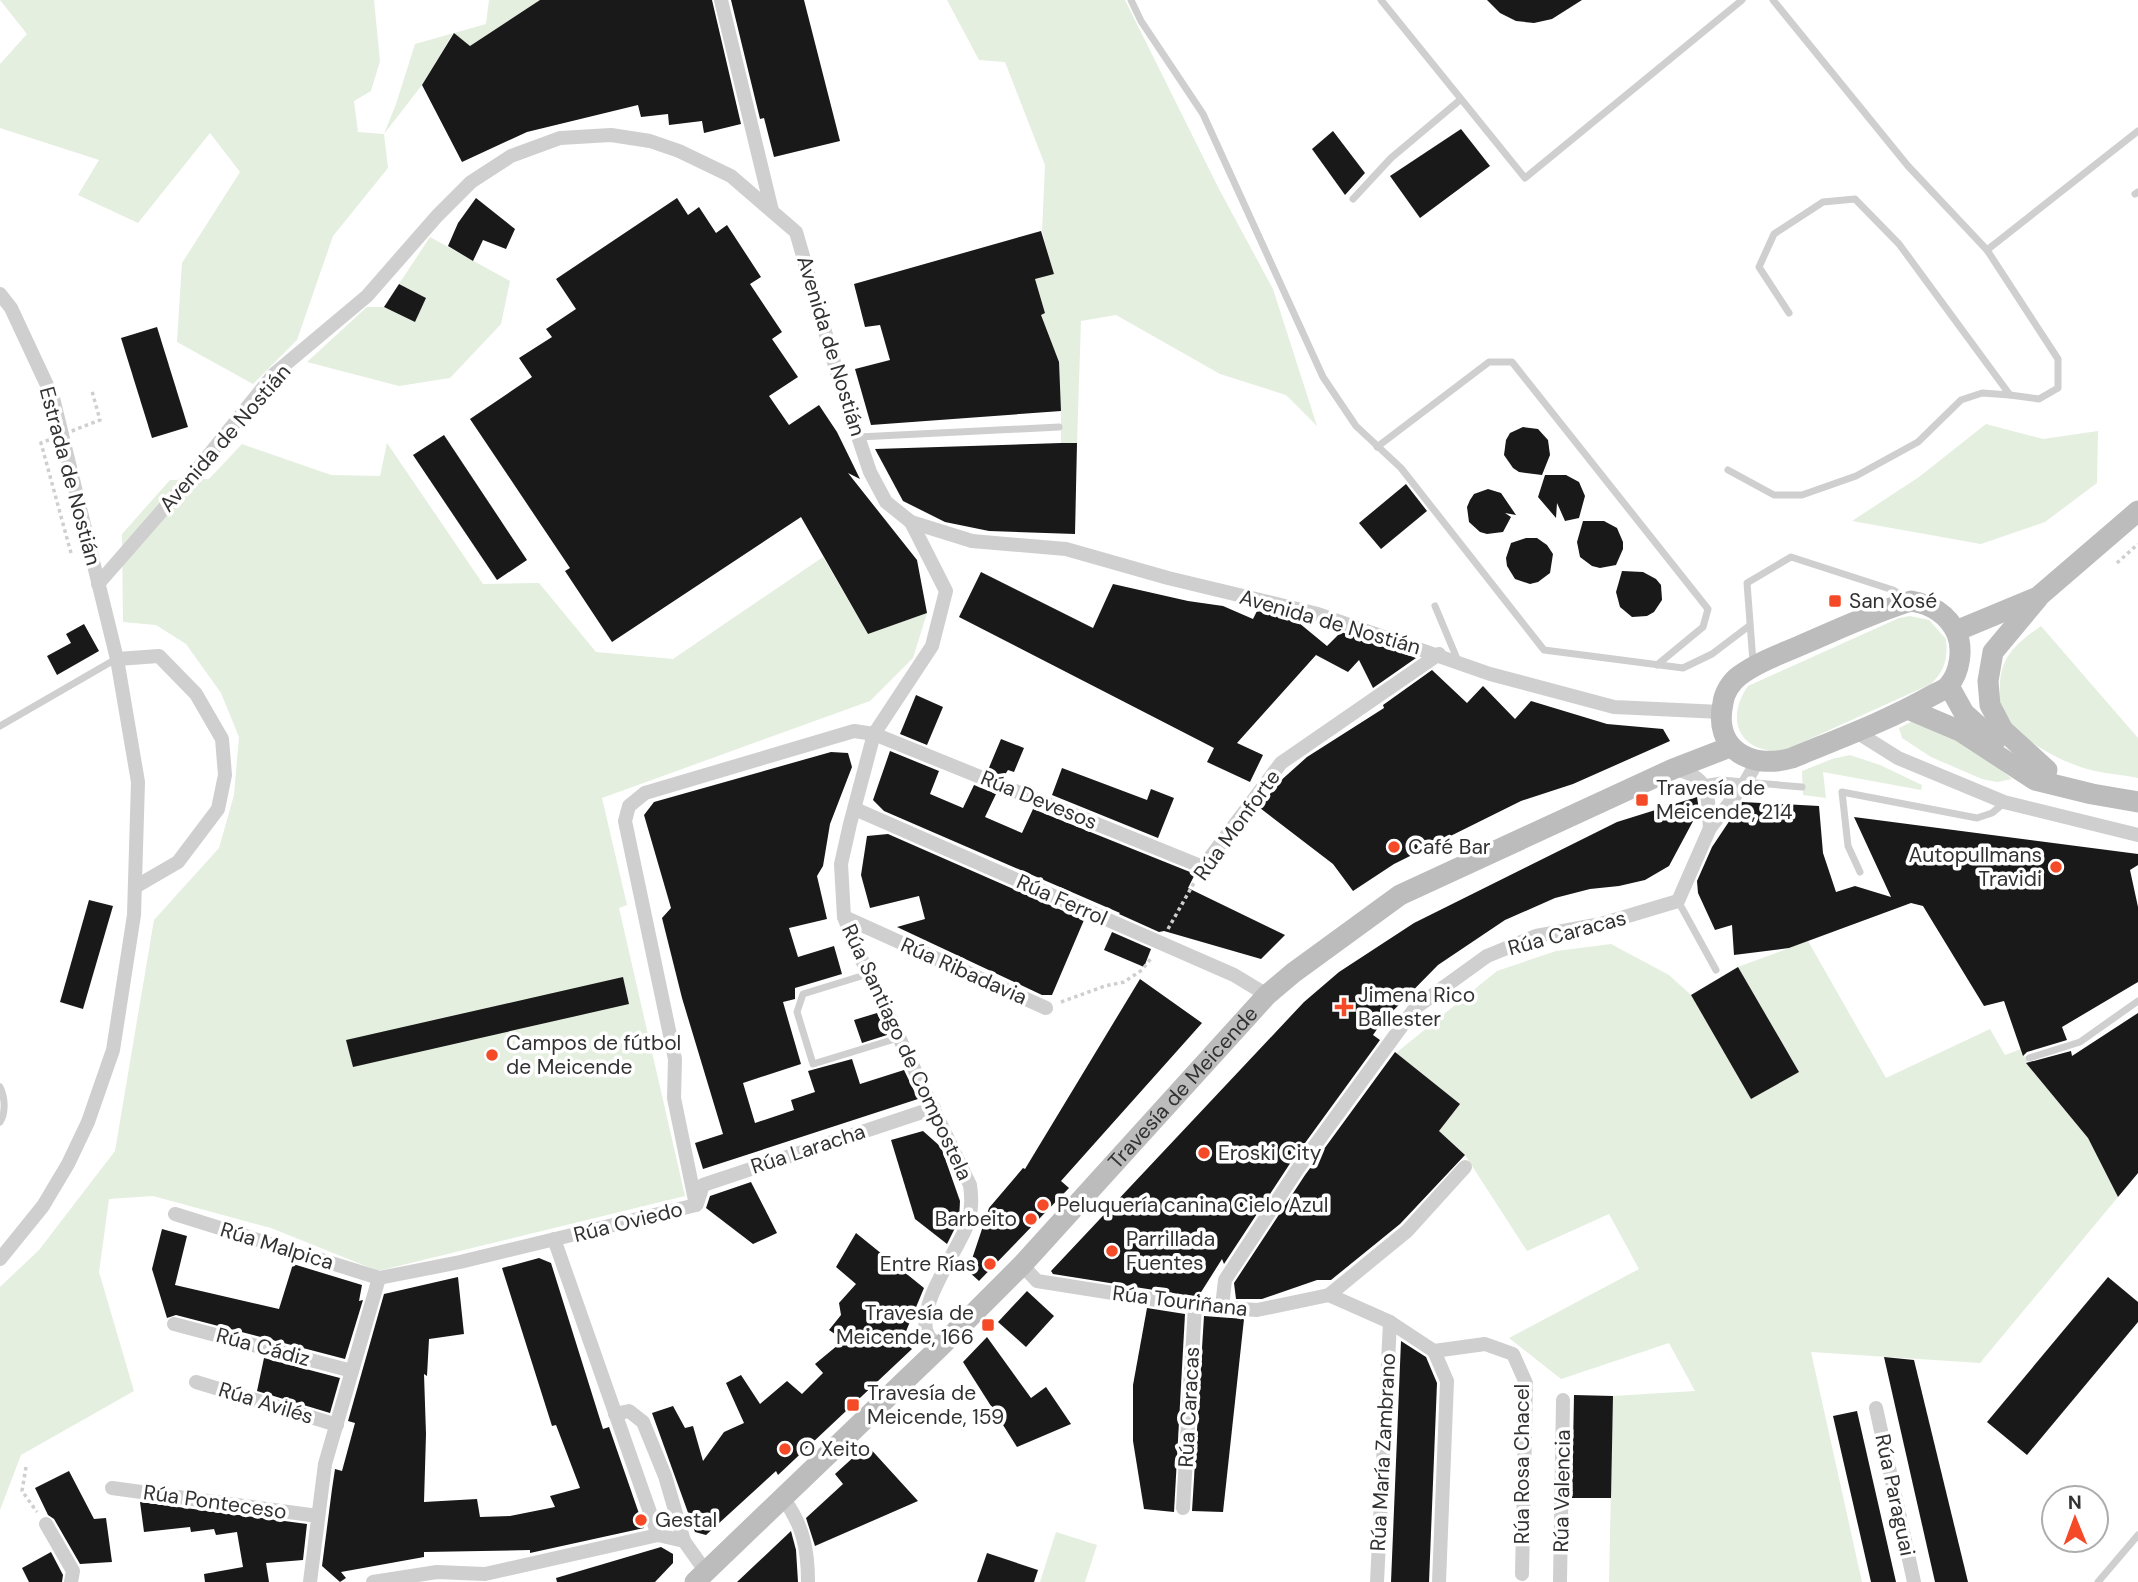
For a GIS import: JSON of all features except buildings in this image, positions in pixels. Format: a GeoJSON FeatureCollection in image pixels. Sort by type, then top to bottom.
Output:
{"type":"FeatureCollection","features":[{"type":"Feature","properties":{"kind":"main road"},"geometry":{"type":"LineString","coordinates":[[2047,770],[2003,730],[1990,705],[1988,681],[1993,652],[2038,597],[2138,511]]}},
{"type":"Feature","properties":{"kind":"main road"},"geometry":{"type":"LineString","coordinates":[[1956,631],[2038,597]]}},
{"type":"Feature","properties":{"kind":"main road"},"geometry":{"type":"LineString","coordinates":[[1911,601],[1928,604],[1947,618],[1956,631],[1960,643],[1959,663],[1949,686],[1908,709],[1774,763],[1757,762],[1730,747],[1721,726],[1724,695],[1736,677],[1753,667],[1883,610],[1911,601]]}},
{"type":"Feature","properties":{"kind":"main road"},"geometry":{"type":"LineString","coordinates":[[1949,686],[1964,713],[2011,754],[2092,794]]}},
{"type":"Feature","properties":{"kind":"main road"},"geometry":{"type":"LineString","coordinates":[[1908,709],[1960,730],[2035,780],[2138,802]]}},
{"type":"Feature","properties":{"kind":"main road","name":"Travesía de Meicende"},"geometry":{"type":"LineString","coordinates":[[700,1577],[1022,1265],[1267,995],[1293,973],[1400,895],[1673,769],[1730,747]]}},
{"type":"Feature","properties":{"kind":"street"},"geometry":{"type":"LineString","coordinates":[[721,0],[772,211]]}},
{"type":"Feature","properties":{"kind":"street","name":"Avenida de Nostián"},"geometry":{"type":"LineString","coordinates":[[98,584],[188,481],[274,374],[367,296],[437,216],[471,182],[511,156],[560,138],[611,135],[650,141],[679,151],[731,176],[796,232],[840,383],[870,472],[886,502],[911,522],[972,541],[1066,549],[1168,578],[1318,614],[1490,674],[1614,707],[1721,712]]}},
{"type":"Feature","properties":{"kind":"street","name":"Estrada de Nostián"},"geometry":{"type":"LineString","coordinates":[[0,294],[11,309],[53,398],[117,659],[138,782],[134,915],[113,1050],[88,1122],[68,1164],[43,1206],[0,1259]]}},
{"type":"Feature","properties":{"kind":"street","name":"Rúa Santiago de Compostela"},"geometry":{"type":"LineString","coordinates":[[911,522],[946,591],[932,646],[874,734],[841,864],[844,917],[868,974],[970,1185],[972,1202],[968,1223],[930,1301],[926,1319],[928,1334],[940,1347]]}},
{"type":"Feature","properties":{"kind":"street","name":"Rúa Monforte"},"geometry":{"type":"LineString","coordinates":[[1203,867],[1281,763],[1438,654]]}},
{"type":"Feature","properties":{"kind":"street"},"geometry":{"type":"LineString","coordinates":[[117,659],[159,656],[196,694],[222,739],[225,775],[218,809],[178,862],[135,887]]}},
{"type":"Feature","properties":{"kind":"street"},"geometry":{"type":"LineString","coordinates":[[1856,731],[1898,758],[2004,802],[2138,835]]}},
{"type":"Feature","properties":{"kind":"street","name":"Rúa Oviedo"},"geometry":{"type":"LineString","coordinates":[[379,1278],[554,1240],[696,1205],[674,1098],[675,1059],[625,821],[629,806],[645,793],[828,739],[854,732],[874,734]]}},
{"type":"Feature","properties":{"kind":"street","name":"Rúa Devesos"},"geometry":{"type":"LineString","coordinates":[[874,734],[1203,867]]}},
{"type":"Feature","properties":{"kind":"street"},"geometry":{"type":"LineString","coordinates":[[1678,901],[1710,828],[1745,783],[1757,762]]}},
{"type":"Feature","properties":{"kind":"street"},"geometry":{"type":"LineString","coordinates":[[1673,769],[1690,773],[1703,783],[1710,828]]}},
{"type":"Feature","properties":{"kind":"street","name":"Rúa Ferrol"},"geometry":{"type":"LineString","coordinates":[[855,809],[1158,949],[1234,975],[1267,995]]}},
{"type":"Feature","properties":{"kind":"street","name":"Rúa Caracas"},"geometry":{"type":"LineString","coordinates":[[1222,1307],[1225,1280],[1297,1170],[1415,1008],[1488,956],[1536,936],[1601,924],[1678,901]]}},
{"type":"Feature","properties":{"kind":"street","name":"Rúa Ribadavia"},"geometry":{"type":"LineString","coordinates":[[844,917],[1046,1008]]}},
{"type":"Feature","properties":{"kind":"street","name":"Rúa Laracha"},"geometry":{"type":"LineString","coordinates":[[696,1205],[703,1185],[934,1108]]}},
{"type":"Feature","properties":{"kind":"street"},"geometry":{"type":"LineString","coordinates":[[1439,1582],[1447,1381],[1434,1351],[1390,1322],[1329,1295],[1408,1231],[1465,1167]]}},
{"type":"Feature","properties":{"kind":"street","name":"Rúa Malpica"},"geometry":{"type":"LineString","coordinates":[[175,1214],[379,1278]]}},
{"type":"Feature","properties":{"kind":"street"},"geometry":{"type":"LineString","coordinates":[[554,1240],[658,1535]]}},
{"type":"Feature","properties":{"kind":"street","name":"Rúa Touriñana"},"geometry":{"type":"LineString","coordinates":[[1022,1265],[1037,1282],[1195,1306],[1257,1310],[1329,1295]]}},
{"type":"Feature","properties":{"kind":"street"},"geometry":{"type":"LineString","coordinates":[[310,1582],[325,1464],[379,1278]]}},
{"type":"Feature","properties":{"kind":"street","name":"Rúa Caracas"},"geometry":{"type":"LineString","coordinates":[[1183,1508],[1195,1306]]}},
{"type":"Feature","properties":{"kind":"street","name":"Rúa María Zambrano"},"geometry":{"type":"LineString","coordinates":[[1377,1582],[1390,1322]]}},
{"type":"Feature","properties":{"kind":"street","name":"Rúa Cádiz"},"geometry":{"type":"LineString","coordinates":[[174,1324],[352,1371]]}},
{"type":"Feature","properties":{"kind":"street","name":"Rúa Rosa Chacel"},"geometry":{"type":"LineString","coordinates":[[1434,1351],[1485,1344],[1513,1354],[1526,1383],[1522,1574]]}},
{"type":"Feature","properties":{"kind":"street","name":"Rúa Avilés"},"geometry":{"type":"LineString","coordinates":[[196,1381],[337,1424]]}},
{"type":"Feature","properties":{"kind":"street","name":"Rúa Valencia"},"geometry":{"type":"LineString","coordinates":[[1560,1582],[1563,1400]]}},
{"type":"Feature","properties":{"kind":"street","name":"Rúa Paraguai"},"geometry":{"type":"LineString","coordinates":[[1876,1408],[1914,1582]]}},
{"type":"Feature","properties":{"kind":"street"},"geometry":{"type":"LineString","coordinates":[[615,1414],[629,1411],[643,1422],[665,1476],[684,1541],[700,1577]]}},
{"type":"Feature","properties":{"kind":"street","name":"Rúa Ponteceso"},"geometry":{"type":"LineString","coordinates":[[112,1488],[318,1516]]}},
{"type":"Feature","properties":{"kind":"street"},"geometry":{"type":"LineString","coordinates":[[783,1498],[797,1517],[804,1539],[808,1582]]}},
{"type":"Feature","properties":{"kind":"street"},"geometry":{"type":"LineString","coordinates":[[46,1524],[73,1571],[71,1582]]}},
{"type":"Feature","properties":{"kind":"street"},"geometry":{"type":"LineString","coordinates":[[373,1582],[437,1572],[485,1574],[658,1535],[684,1541]]}},
{"type":"Feature","properties":{"kind":"lane"},"geometry":{"type":"LineString","coordinates":[[1131,0],[1141,21],[1203,114],[1323,377],[1356,426],[1401,468],[1544,650],[1683,668],[1712,654],[1749,626]]}},
{"type":"Feature","properties":{"kind":"lane"},"geometry":{"type":"LineString","coordinates":[[1381,0],[1525,178],[1742,0]]}},
{"type":"Feature","properties":{"kind":"lane"},"geometry":{"type":"LineString","coordinates":[[1728,470],[1774,495],[1802,495],[1856,476],[1918,442],[1961,400],[1982,393],[2039,399],[2058,388],[2058,359],[1987,250],[1908,166],[1773,0]]}},
{"type":"Feature","properties":{"kind":"lane"},"geometry":{"type":"LineString","coordinates":[[1353,199],[1391,158],[1460,100]]}},
{"type":"Feature","properties":{"kind":"lane"},"geometry":{"type":"LineString","coordinates":[[1987,250],[2138,131]]}},
{"type":"Feature","properties":{"kind":"lane"},"geometry":{"type":"LineString","coordinates":[[1790,313],[1759,267],[1774,234],[1824,202],[1855,199],[1899,244],[2010,395]]}},
{"type":"Feature","properties":{"kind":"lane"},"geometry":{"type":"LineString","coordinates":[[1377,447],[1489,362],[1512,362],[1708,609],[1703,627],[1657,665]]}},
{"type":"Feature","properties":{"kind":"lane"},"geometry":{"type":"LineString","coordinates":[[859,437],[1059,427]]}},
{"type":"Feature","properties":{"kind":"lane"},"geometry":{"type":"LineString","coordinates":[[1753,667],[1747,583],[1791,557],[1894,590],[1911,601]]}},
{"type":"Feature","properties":{"kind":"lane"},"geometry":{"type":"LineString","coordinates":[[1435,606],[1459,662]]}},
{"type":"Feature","properties":{"kind":"lane"},"geometry":{"type":"LineString","coordinates":[[0,726],[117,659]]}},
{"type":"Feature","properties":{"kind":"lane"},"geometry":{"type":"LineString","coordinates":[[1703,783],[1721,780],[1802,787]]}},
{"type":"Feature","properties":{"kind":"lane"},"geometry":{"type":"LineString","coordinates":[[1860,872],[1848,846],[1842,792],[1976,818],[1992,813],[2004,802]]}},
{"type":"Feature","properties":{"kind":"lane"},"geometry":{"type":"LineString","coordinates":[[1678,901],[1716,970]]}},
{"type":"Feature","properties":{"kind":"lane"},"geometry":{"type":"LineString","coordinates":[[868,974],[803,994],[797,1012],[813,1064],[899,1038]]}},
{"type":"Feature","properties":{"kind":"lane"},"geometry":{"type":"LineString","coordinates":[[2029,1058],[2080,1042],[2138,1001]]}},
{"type":"Feature","properties":{"kind":"lane"},"geometry":{"type":"LineString","coordinates":[[0,1087],[4,1094],[4,1117],[0,1122]]}},
{"type":"Feature","properties":{"kind":"lane"},"geometry":{"type":"LineString","coordinates":[[2098,1582],[2138,1535]]}},
{"type":"Feature","properties":{"kind":"path"},"geometry":{"type":"LineString","coordinates":[[71,553],[41,443],[100,420],[92,391]]}},
{"type":"Feature","properties":{"kind":"path"},"geometry":{"type":"LineString","coordinates":[[2117,563],[2138,544]]}},
{"type":"Feature","properties":{"kind":"path","name":"Rúa Monforte"},"geometry":{"type":"LineString","coordinates":[[1046,1008],[1105,986],[1124,982],[1142,970],[1158,949],[1203,867]]}},
{"type":"Feature","properties":{"kind":"path"},"geometry":{"type":"LineString","coordinates":[[26,1467],[22,1491],[46,1524]]}},
{"type":"Feature","properties":{"kind":"green space"},"geometry":{"type":"Polygon","coordinates":[[[0,0],[374,0],[380,61],[371,91],[354,101],[358,132],[384,134],[388,168],[333,236],[297,340],[253,384],[177,342],[182,263],[240,172],[210,133],[138,223],[78,195],[99,160],[0,128],[0,64],[27,34],[0,0]]]}},
{"type":"Feature","properties":{"kind":"green space"},"geometry":{"type":"Polygon","coordinates":[[[489,0],[540,0],[470,46],[453,33],[486,24],[489,0]]]}},
{"type":"Feature","properties":{"kind":"green space"},"geometry":{"type":"Polygon","coordinates":[[[947,0],[1125,0],[1219,189],[1273,289],[1317,426],[1286,395],[1220,374],[1116,315],[1081,321],[1077,443],[1061,443],[1061,411],[1041,315],[1045,313],[1035,279],[1053,273],[1042,231],[1045,165],[1005,62],[979,60],[947,0]]]}},
{"type":"Feature","properties":{"kind":"green space"},"geometry":{"type":"Polygon","coordinates":[[[453,33],[422,85],[384,134],[415,44],[453,33]]]}},
{"type":"Feature","properties":{"kind":"green space"},"geometry":{"type":"Polygon","coordinates":[[[430,237],[510,281],[501,324],[450,378],[399,386],[307,362],[367,307],[384,307],[415,322],[426,298],[399,284],[430,237]]]}},
{"type":"Feature","properties":{"kind":"green space"},"geometry":{"type":"Polygon","coordinates":[[[1986,424],[2043,439],[2098,431],[2097,483],[2045,522],[1981,544],[1852,521],[1919,477],[1986,424]]]}},
{"type":"Feature","properties":{"kind":"green space"},"geometry":{"type":"Polygon","coordinates":[[[387,443],[483,584],[539,583],[596,652],[673,659],[823,557],[868,634],[927,613],[913,658],[870,701],[602,798],[627,905],[619,908],[685,1196],[378,1271],[271,1228],[153,1196],[109,1199],[99,1272],[134,1391],[21,1455],[0,1510],[0,1287],[39,1250],[115,1151],[154,920],[219,848],[234,795],[239,737],[221,693],[186,644],[156,625],[123,622],[122,534],[170,480],[209,479],[242,444],[331,475],[380,476],[387,443]]]}},
{"type":"Feature","properties":{"kind":"green space"},"geometry":{"type":"Polygon","coordinates":[[[1910,616],[1929,620],[1946,639],[1944,663],[1940,674],[1931,684],[1783,751],[1756,747],[1740,732],[1737,711],[1748,686],[1899,618],[1910,616]]]}},
{"type":"Feature","properties":{"kind":"green space"},"geometry":{"type":"Polygon","coordinates":[[[2041,626],[2138,738],[2138,778],[2095,771],[2069,763],[2027,739],[2006,717],[2000,700],[2002,669],[2017,645],[2041,626]]]}},
{"type":"Feature","properties":{"kind":"green space"},"geometry":{"type":"Polygon","coordinates":[[[1911,722],[1952,737],[2012,779],[1997,782],[1982,779],[1931,757],[1902,738],[1899,728],[1911,722]]]}},
{"type":"Feature","properties":{"kind":"green space"},"geometry":{"type":"Polygon","coordinates":[[[1850,755],[1880,765],[1922,785],[1921,790],[1823,772],[1826,798],[1803,795],[1802,771],[1850,755]]]}},
{"type":"Feature","properties":{"kind":"green space"},"geometry":{"type":"Polygon","coordinates":[[[1808,941],[1886,1078],[1990,1029],[2005,1055],[2021,1049],[2030,1068],[2088,1138],[2118,1197],[1980,1363],[1811,1352],[1862,1582],[1609,1582],[1613,1396],[1695,1391],[1669,1343],[1561,1379],[1509,1338],[1639,1269],[1609,1214],[1527,1251],[1465,1155],[1439,1131],[1460,1104],[1396,1053],[1497,971],[1556,951],[1611,944],[1669,975],[1691,995],[1751,1099],[1798,1072],[1738,967],[1808,941]]]}},
{"type":"Feature","properties":{"kind":"green space"},"geometry":{"type":"Polygon","coordinates":[[[1056,1532],[1097,1545],[1085,1582],[1040,1582],[1056,1532]]]}},
{"type":"Feature","properties":{"kind":"place","name":"San Xosé"},"geometry":{"type":"Point","coordinates":[1835,601]}},
{"type":"Feature","properties":{"kind":"place","name":"Travesía de Meicende, 214"},"geometry":{"type":"Point","coordinates":[1642,800]}},
{"type":"Feature","properties":{"kind":"place","name":"Café Bar"},"geometry":{"type":"Point","coordinates":[1394,847]}},
{"type":"Feature","properties":{"kind":"place","name":"Autopullmans Travidi"},"geometry":{"type":"Point","coordinates":[2056,867]}},
{"type":"Feature","properties":{"kind":"place","name":"Jimena Rico Ballester"},"geometry":{"type":"Point","coordinates":[1344,1007]}},
{"type":"Feature","properties":{"kind":"place","name":"Campos de fútbol de Meicende"},"geometry":{"type":"Point","coordinates":[492,1055]}},
{"type":"Feature","properties":{"kind":"place","name":"Eroski City"},"geometry":{"type":"Point","coordinates":[1204,1153]}},
{"type":"Feature","properties":{"kind":"place","name":"Peluquería canina Cielo Azul"},"geometry":{"type":"Point","coordinates":[1043,1205]}},
{"type":"Feature","properties":{"kind":"place","name":"Barbeito"},"geometry":{"type":"Point","coordinates":[1031,1219]}},
{"type":"Feature","properties":{"kind":"place","name":"Parrillada Fuentes"},"geometry":{"type":"Point","coordinates":[1112,1251]}},
{"type":"Feature","properties":{"kind":"place","name":"Entre Rías"},"geometry":{"type":"Point","coordinates":[990,1264]}},
{"type":"Feature","properties":{"kind":"place","name":"Travesía de Meicende, 166"},"geometry":{"type":"Point","coordinates":[988,1325]}},
{"type":"Feature","properties":{"kind":"place","name":"Travesía de Meicende, 159"},"geometry":{"type":"Point","coordinates":[853,1405]}},
{"type":"Feature","properties":{"kind":"place","name":"O Xeito"},"geometry":{"type":"Point","coordinates":[785,1449]}},
{"type":"Feature","properties":{"kind":"place","name":"Gestal"},"geometry":{"type":"Point","coordinates":[641,1520]}}]}
